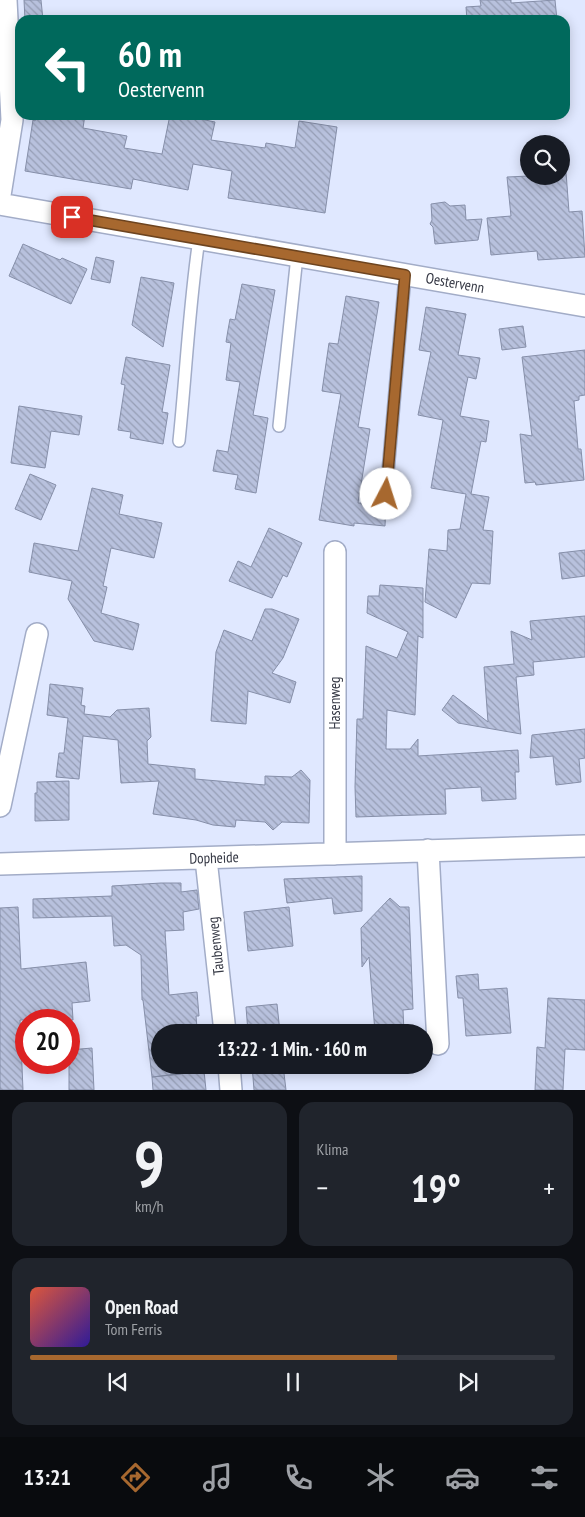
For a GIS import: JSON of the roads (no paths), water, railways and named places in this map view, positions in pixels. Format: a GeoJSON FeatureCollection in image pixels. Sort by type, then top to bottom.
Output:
{"type":"FeatureCollection","features":[{"type":"Feature","properties":{"kind":"street"},"geometry":{"type":"LineString","coordinates":[[0,195],[12,120],[6,0]]}},
{"type":"Feature","properties":{"kind":"street","name":"Oestervenn"},"geometry":{"type":"LineString","coordinates":[[0,204],[585,306]]}},
{"type":"Feature","properties":{"kind":"street","name":"Hasenweg"},"geometry":{"type":"LineString","coordinates":[[335,854],[336,552]]}},
{"type":"Feature","properties":{"kind":"street"},"geometry":{"type":"LineString","coordinates":[[0,806],[37,634]]}},
{"type":"Feature","properties":{"kind":"street","name":"Dopheide"},"geometry":{"type":"LineString","coordinates":[[0,864],[585,846]]}},
{"type":"Feature","properties":{"kind":"street"},"geometry":{"type":"LineString","coordinates":[[428,850],[438,1044]]}},
{"type":"Feature","properties":{"kind":"street","name":"Taubenweg"},"geometry":{"type":"LineString","coordinates":[[206,859],[224,1024]]}},
{"type":"Feature","properties":{"kind":"street"},"geometry":{"type":"LineString","coordinates":[[229,1074],[231,1090]]}},
{"type":"Feature","properties":{"kind":"lane"},"geometry":{"type":"LineString","coordinates":[[179,441],[194,274],[199,239]]}},
{"type":"Feature","properties":{"kind":"lane"},"geometry":{"type":"LineString","coordinates":[[279,426],[297,256]]}},
{"type":"Feature","properties":{"kind":"lane"},"geometry":{"type":"LineString","coordinates":[[386,494],[405,275]]}}]}
